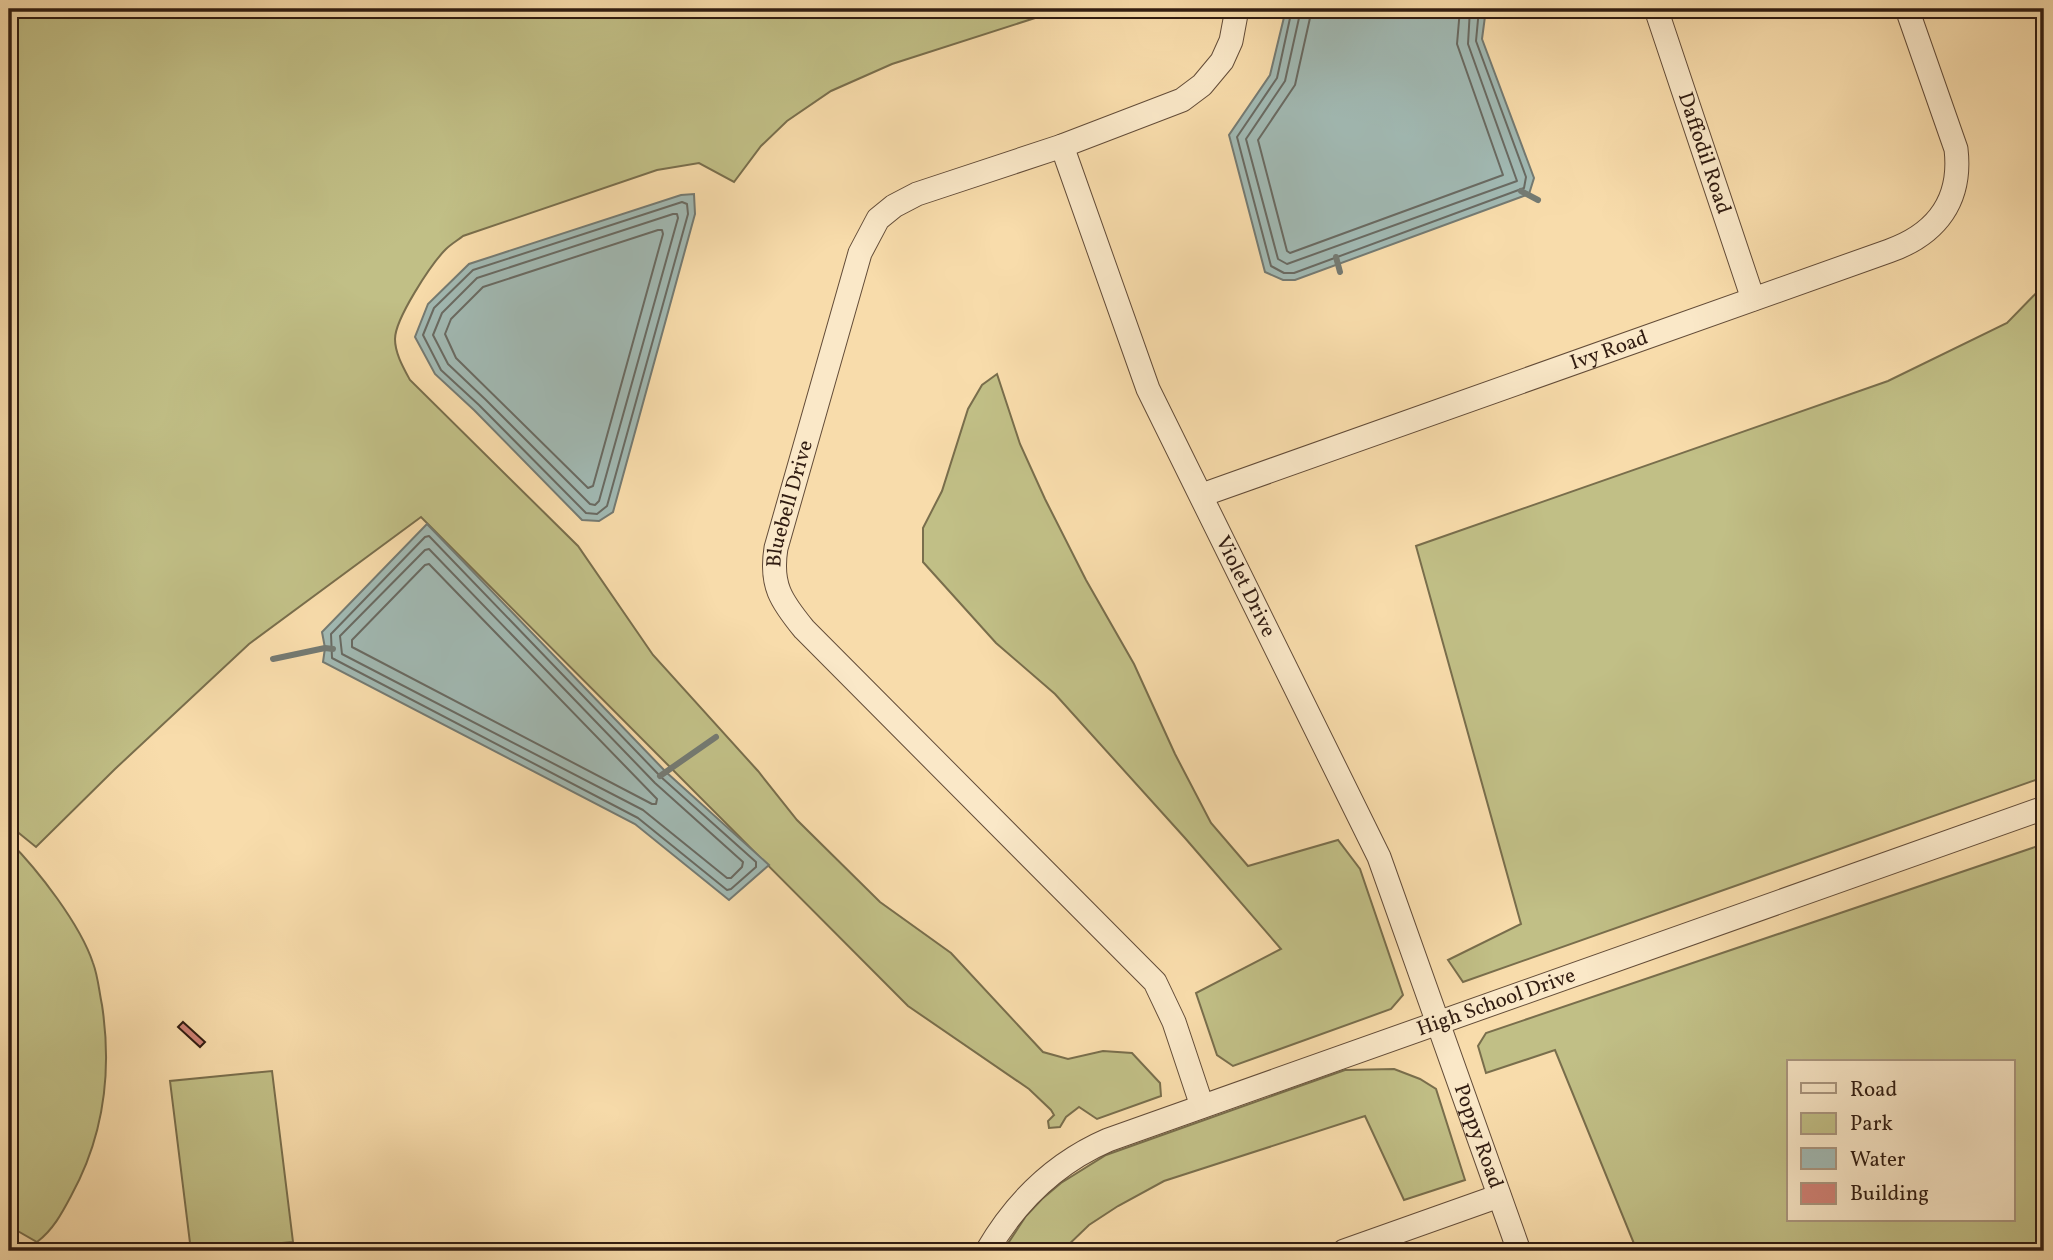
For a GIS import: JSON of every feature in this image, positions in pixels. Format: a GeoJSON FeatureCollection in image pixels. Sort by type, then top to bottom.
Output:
{"type":"FeatureCollection","features":[{"type":"Feature","properties":{"kind":"street","name":"Bluebell Drive"},"geometry":{"type":"LineString","coordinates":[[1202,1106],[1174,1023],[1155,982],[804,629],[783,604],[774,570],[776,548],[860,253],[878,219],[894,206],[917,194],[1062,146],[1182,100],[1202,85],[1222,61],[1231,41],[1237,9]]}},
{"type":"Feature","properties":{"kind":"street","name":"Daffodil Road"},"geometry":{"type":"LineString","coordinates":[[1656,9],[1753,299]]}},
{"type":"Feature","properties":{"kind":"street","name":"Ivy Road"},"geometry":{"type":"LineString","coordinates":[[1202,495],[1906,245],[1919,237],[1942,214],[1951,198],[1957,181],[1956,149],[1907,9]]}},
{"type":"Feature","properties":{"kind":"street","name":"Violet Drive"},"geometry":{"type":"LineString","coordinates":[[1062,146],[1148,389],[1379,857],[1438,1023]]}},
{"type":"Feature","properties":{"kind":"street","name":"High School Drive"},"geometry":{"type":"LineString","coordinates":[[987,1251],[1014,1210],[1036,1187],[1062,1165],[1101,1143],[2044,808]]}},
{"type":"Feature","properties":{"kind":"street","name":"Poppy Road"},"geometry":{"type":"LineString","coordinates":[[1438,1023],[1519,1251]]}},
{"type":"Feature","properties":{"kind":"street"},"geometry":{"type":"LineString","coordinates":[[1343,1251],[1499,1196]]}},
{"type":"Feature","properties":{"kind":"green space"},"geometry":{"type":"Polygon","coordinates":[[[9,9],[1063,9],[892,64],[831,91],[787,121],[761,146],[734,182],[699,163],[657,170],[463,236],[448,247],[423,279],[401,319],[395,344],[410,380],[578,546],[653,655],[758,771],[797,820],[880,902],[951,953],[1043,1052],[1068,1059],[1103,1051],[1132,1053],[1160,1083],[1161,1096],[1097,1119],[1079,1107],[1066,1117],[1060,1127],[1049,1128],[1048,1121],[1054,1115],[1051,1110],[1029,1089],[908,1006],[421,517],[249,644],[36,847],[9,825],[9,9]]]}},
{"type":"Feature","properties":{"kind":"green space"},"geometry":{"type":"Polygon","coordinates":[[[2044,285],[2044,777],[1463,982],[1448,960],[1521,924],[1416,546],[1888,381],[2007,323],[2044,285]]]}},
{"type":"Feature","properties":{"kind":"green space"},"geometry":{"type":"Polygon","coordinates":[[[997,374],[1020,444],[1045,499],[1086,580],[1134,664],[1175,754],[1211,823],[1248,866],[1338,840],[1360,869],[1403,995],[1391,1009],[1233,1066],[1217,1055],[1196,993],[1281,949],[1055,694],[996,643],[923,562],[923,528],[942,491],[968,409],[982,385],[997,374]]]}},
{"type":"Feature","properties":{"kind":"green space"},"geometry":{"type":"Polygon","coordinates":[[[9,841],[57,898],[87,948],[95,968],[105,1030],[103,1103],[91,1150],[61,1215],[37,1242],[9,1226],[9,841]]]}},
{"type":"Feature","properties":{"kind":"green space"},"geometry":{"type":"Polygon","coordinates":[[[2044,844],[2044,1251],[1637,1251],[1555,1050],[1486,1073],[1478,1046],[1486,1033],[2044,844]]]}},
{"type":"Feature","properties":{"kind":"green space"},"geometry":{"type":"Polygon","coordinates":[[[1394,1069],[1420,1079],[1436,1089],[1465,1180],[1404,1200],[1365,1116],[1164,1181],[1089,1225],[1062,1251],[1003,1251],[1026,1216],[1042,1199],[1061,1183],[1106,1155],[1345,1070],[1394,1069]]]}},
{"type":"Feature","properties":{"kind":"green space"},"geometry":{"type":"Polygon","coordinates":[[[272,1071],[293,1242],[191,1251],[170,1081],[272,1071]]]}},
{"type":"Feature","properties":{"kind":"water"},"geometry":{"type":"Polygon","coordinates":[[[1286,9],[1486,9],[1482,39],[1534,178],[1529,194],[1295,280],[1283,280],[1265,272],[1229,135],[1270,75],[1286,9]]]}},
{"type":"Feature","properties":{"kind":"water"},"geometry":{"type":"Polygon","coordinates":[[[694,194],[695,214],[613,512],[599,521],[582,520],[435,374],[415,337],[428,304],[469,264],[681,195],[694,194]]]}},
{"type":"Feature","properties":{"kind":"water"},"geometry":{"type":"Polygon","coordinates":[[[427,524],[666,772],[769,865],[729,900],[635,824],[323,662],[325,648],[322,632],[427,524]]]}},
{"type":"Feature","properties":{"kind":"building"},"geometry":{"type":"Polygon","coordinates":[[[183,1022],[205,1042],[200,1047],[178,1027],[183,1022]]]}},
{"type":"Feature","properties":{"kind":"waterway"},"geometry":{"type":"LineString","coordinates":[[1521,191],[1538,200]]}},
{"type":"Feature","properties":{"kind":"waterway"},"geometry":{"type":"LineString","coordinates":[[1336,257],[1340,272]]}},
{"type":"Feature","properties":{"kind":"waterway"},"geometry":{"type":"LineString","coordinates":[[273,659],[325,648],[333,649]]}},
{"type":"Feature","properties":{"kind":"waterway"},"geometry":{"type":"LineString","coordinates":[[660,776],[716,737]]}}]}
